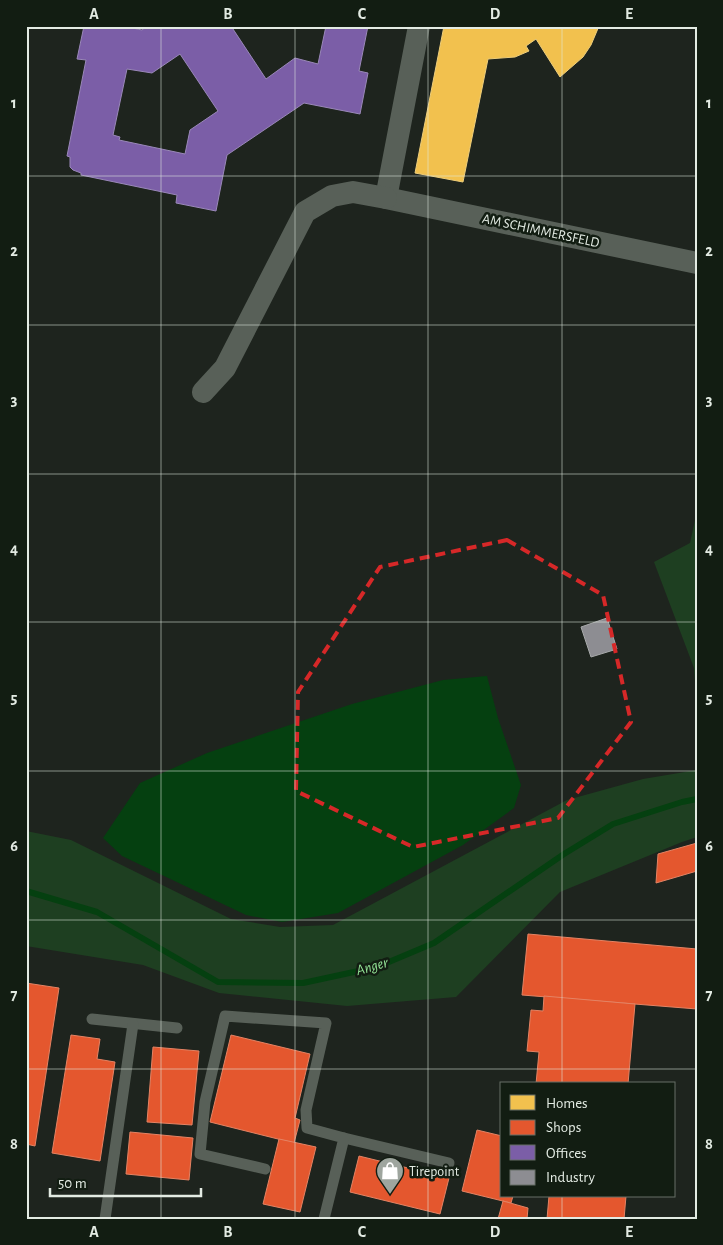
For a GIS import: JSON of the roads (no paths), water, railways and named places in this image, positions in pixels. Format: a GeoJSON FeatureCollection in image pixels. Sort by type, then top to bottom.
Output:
{"type":"FeatureCollection","features":[{"type":"Feature","properties":{"kind":"street"},"geometry":{"type":"LineString","coordinates":[[386,198],[419,26]]}},
{"type":"Feature","properties":{"kind":"street","name":"AM SCHIMMERSFELD"},"geometry":{"type":"LineString","coordinates":[[203,392],[225,368],[305,212],[332,196],[353,192],[386,198],[697,263]]}},
{"type":"Feature","properties":{"kind":"lane"},"geometry":{"type":"LineString","coordinates":[[265,1169],[200,1154],[205,1102],[225,1016],[326,1023],[306,1110],[307,1128],[449,1163]]}},
{"type":"Feature","properties":{"kind":"lane"},"geometry":{"type":"LineString","coordinates":[[92,1019],[176,1028]]}},
{"type":"Feature","properties":{"kind":"lane"},"geometry":{"type":"LineString","coordinates":[[106,1219],[133,1024]]}},
{"type":"Feature","properties":{"kind":"lane"},"geometry":{"type":"LineString","coordinates":[[324,1219],[344,1138]]}},
{"type":"Feature","properties":{"kind":"waterway","name":"Anger"},"geometry":{"type":"LineString","coordinates":[[26,891],[97,912],[218,982],[303,983],[377,967],[434,943],[564,854],[613,824],[697,799]]}},
{"type":"Feature","properties":{"kind":"place","name":"Tirepoint"},"geometry":{"type":"Point","coordinates":[390,1195]}}]}
